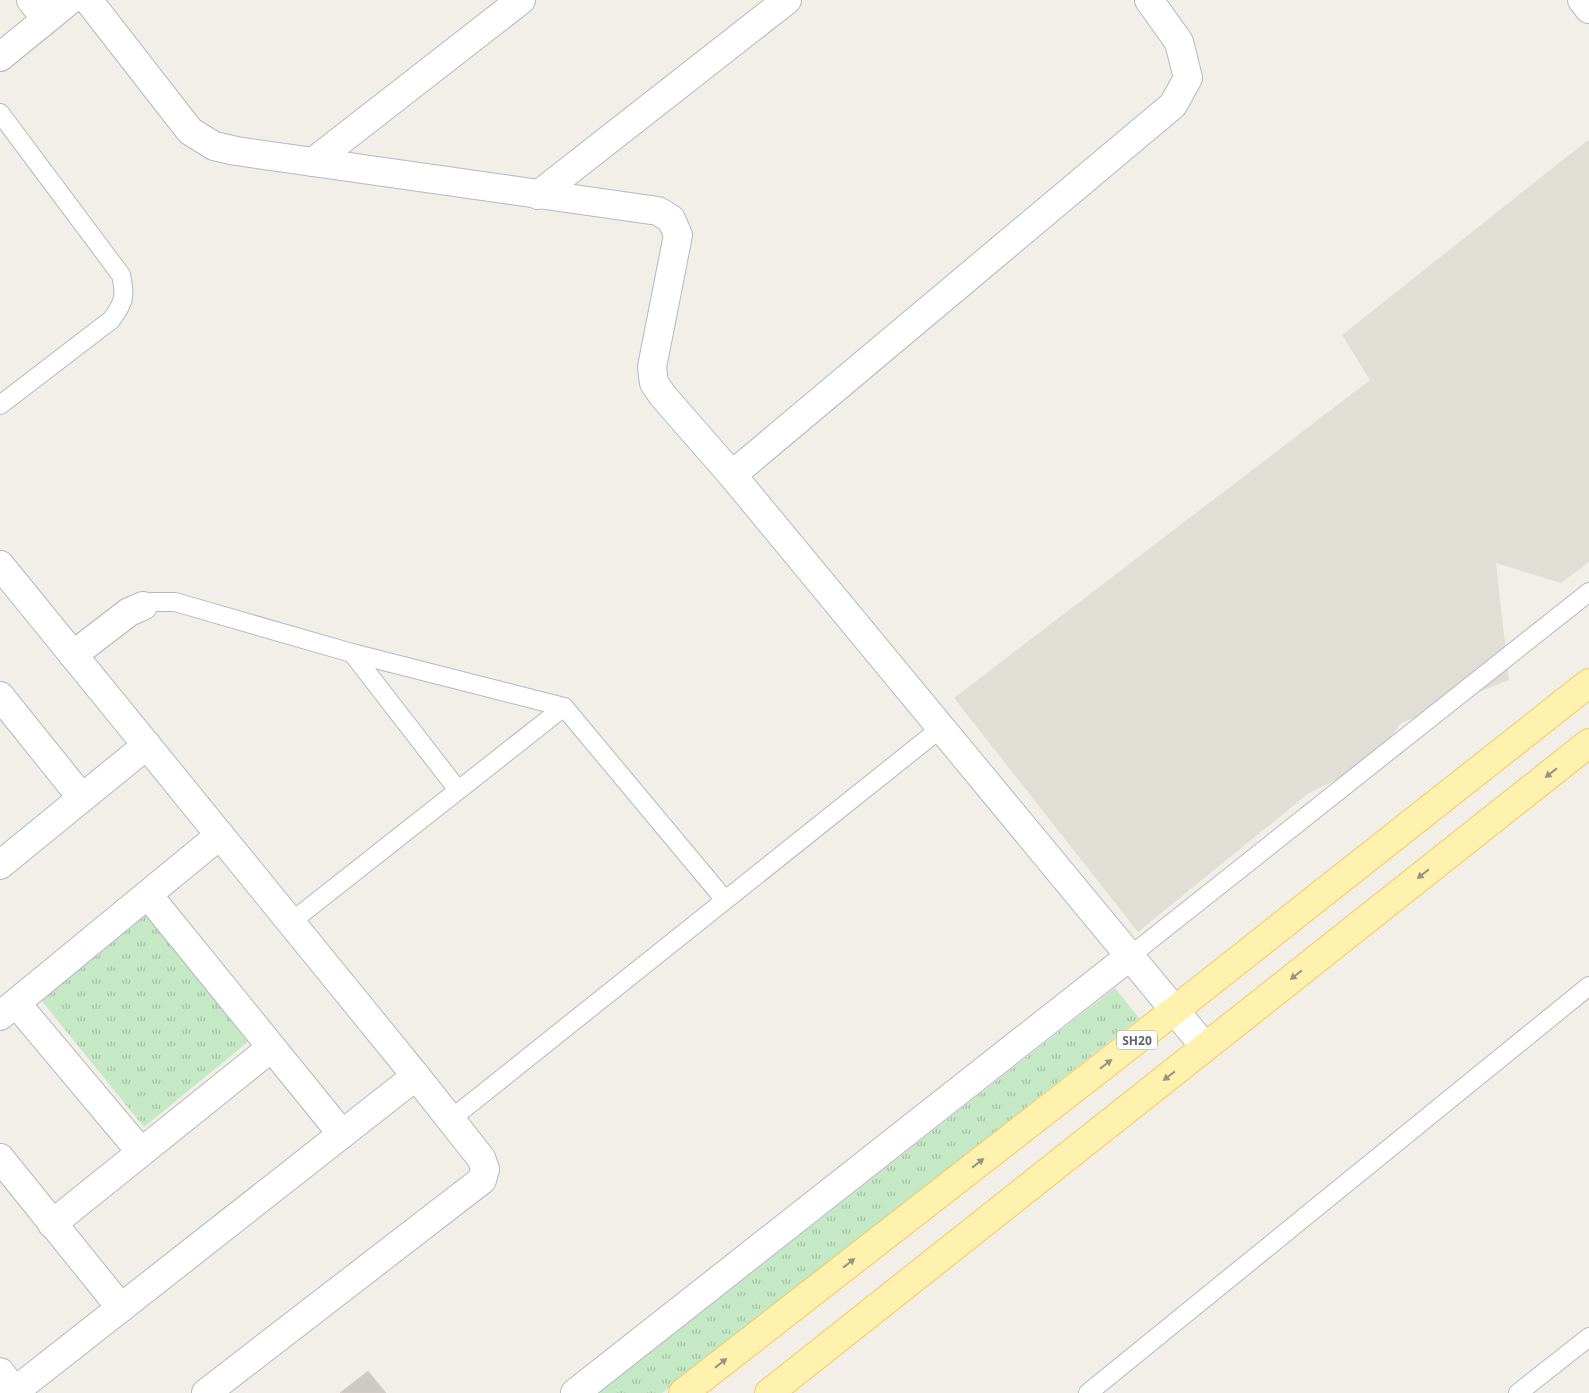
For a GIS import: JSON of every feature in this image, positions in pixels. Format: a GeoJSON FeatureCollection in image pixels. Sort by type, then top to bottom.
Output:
{"type":"FeatureCollection","features":[{"type":"Feature","properties":{"kind":"main road","name":"SH20"},"geometry":{"type":"LineString","coordinates":[[683,1393],[1175,1010],[1589,683]]}},
{"type":"Feature","properties":{"kind":"main road"},"geometry":{"type":"LineString","coordinates":[[769,1393],[1589,743]]}},
{"type":"Feature","properties":{"kind":"street"},"geometry":{"type":"LineString","coordinates":[[0,57],[39,9],[70,0]]}},
{"type":"Feature","properties":{"kind":"street"},"geometry":{"type":"LineString","coordinates":[[88,0],[190,131],[214,146],[236,151],[658,211],[672,219],[678,235],[652,367],[654,383],[1205,1048]]}},
{"type":"Feature","properties":{"kind":"street"},"geometry":{"type":"LineString","coordinates":[[313,162],[521,0]]}},
{"type":"Feature","properties":{"kind":"street"},"geometry":{"type":"LineString","coordinates":[[538,195],[786,0]]}},
{"type":"Feature","properties":{"kind":"street"},"geometry":{"type":"LineString","coordinates":[[732,475],[1174,105],[1188,78],[1179,42],[1149,0]]}},
{"type":"Feature","properties":{"kind":"street"},"geometry":{"type":"LineString","coordinates":[[1582,0],[1589,9]]}},
{"type":"Feature","properties":{"kind":"street"},"geometry":{"type":"LineString","coordinates":[[0,564],[451,1119],[481,1158],[485,1169],[482,1180],[206,1393]]}},
{"type":"Feature","properties":{"kind":"street"},"geometry":{"type":"LineString","coordinates":[[73,655],[129,612],[143,606]]}},
{"type":"Feature","properties":{"kind":"street"},"geometry":{"type":"LineString","coordinates":[[0,696],[82,798]]}},
{"type":"Feature","properties":{"kind":"street"},"geometry":{"type":"LineString","coordinates":[[0,864],[147,745]]}},
{"type":"Feature","properties":{"kind":"street"},"geometry":{"type":"LineString","coordinates":[[141,1152],[8,1010],[220,835]]}},
{"type":"Feature","properties":{"kind":"street"},"geometry":{"type":"LineString","coordinates":[[148,895],[342,1134]]}},
{"type":"Feature","properties":{"kind":"street"},"geometry":{"type":"LineString","coordinates":[[575,1393],[1130,956]]}},
{"type":"Feature","properties":{"kind":"street"},"geometry":{"type":"LineString","coordinates":[[52,1224],[271,1048]]}},
{"type":"Feature","properties":{"kind":"street"},"geometry":{"type":"LineString","coordinates":[[11,1385],[121,1308],[416,1076]]}},
{"type":"Feature","properties":{"kind":"street"},"geometry":{"type":"LineString","coordinates":[[0,1158],[121,1308]]}},
{"type":"Feature","properties":{"kind":"lane"},"geometry":{"type":"LineString","coordinates":[[0,113],[121,275],[125,290],[122,305],[111,320],[0,405]]}},
{"type":"Feature","properties":{"kind":"lane"},"geometry":{"type":"LineString","coordinates":[[1130,956],[1589,592]]}},
{"type":"Feature","properties":{"kind":"lane"},"geometry":{"type":"LineString","coordinates":[[143,606],[152,602],[175,602],[352,653],[564,707],[725,900]]}},
{"type":"Feature","properties":{"kind":"lane"},"geometry":{"type":"LineString","coordinates":[[352,653],[458,790]]}},
{"type":"Feature","properties":{"kind":"lane"},"geometry":{"type":"LineString","coordinates":[[291,922],[564,707]]}},
{"type":"Feature","properties":{"kind":"lane"},"geometry":{"type":"LineString","coordinates":[[451,1119],[941,728]]}},
{"type":"Feature","properties":{"kind":"lane"},"geometry":{"type":"LineString","coordinates":[[1088,1393],[1589,986]]}},
{"type":"Feature","properties":{"kind":"lane"},"geometry":{"type":"LineString","coordinates":[[1518,1393],[1589,1337]]}},
{"type":"Feature","properties":{"kind":"shaded area"},"geometry":{"type":"Polygon","coordinates":[[[1588,140],[1589,562],[1561,583],[1496,563],[1509,680],[1401,723],[1373,762],[1309,793],[1138,932],[954,698],[1370,380],[1342,335],[1588,140]]]}},
{"type":"Feature","properties":{"kind":"green space"},"geometry":{"type":"Polygon","coordinates":[[[146,914],[249,1041],[144,1127],[41,1000],[146,914]]]}},
{"type":"Feature","properties":{"kind":"green space"},"geometry":{"type":"Polygon","coordinates":[[[1115,988],[1139,1018],[662,1393],[598,1393],[1115,988]]]}},
{"type":"Feature","properties":{"kind":"building"},"geometry":{"type":"Polygon","coordinates":[[[368,1371],[386,1393],[340,1393],[368,1371]]]}}]}
